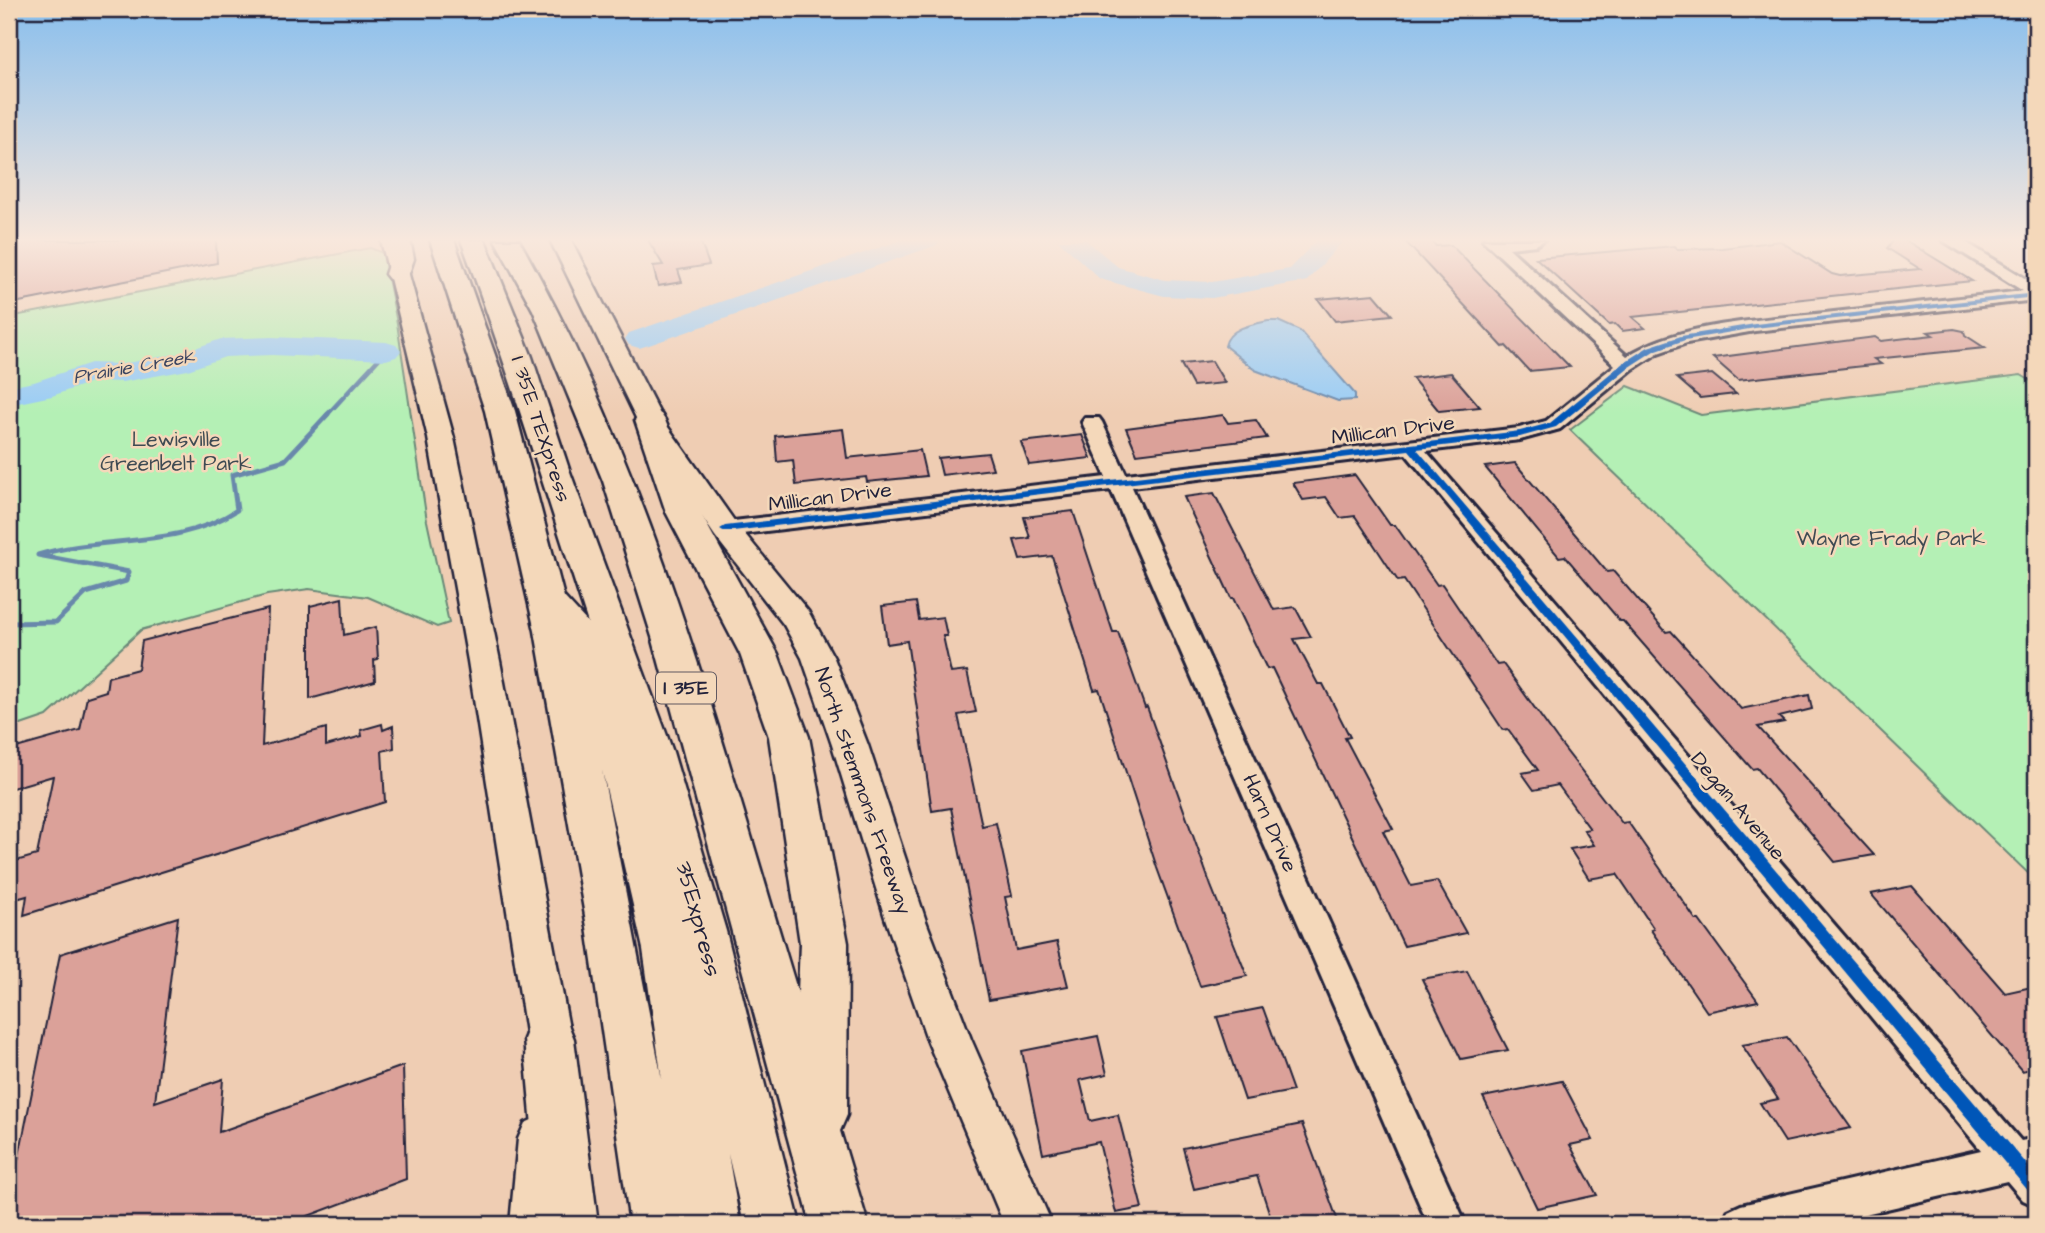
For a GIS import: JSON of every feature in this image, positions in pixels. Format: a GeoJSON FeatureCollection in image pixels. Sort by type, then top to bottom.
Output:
{"type":"FeatureCollection","features":[{"type":"Feature","properties":{"kind":"highway"},"geometry":{"type":"LineString","coordinates":[[461,298],[506,433],[547,602],[625,1003],[659,1224]]}},
{"type":"Feature","properties":{"kind":"highway","name":"I 35E TEXpress"},"geometry":{"type":"LineString","coordinates":[[495,298],[607,619]]}},
{"type":"Feature","properties":{"kind":"highway","name":"I 35E"},"geometry":{"type":"LineString","coordinates":[[539,298],[619,481],[672,640],[840,1224]]}},
{"type":"Feature","properties":{"kind":"highway"},"geometry":{"type":"LineString","coordinates":[[546,310],[542,351],[598,527],[607,619]]}},
{"type":"Feature","properties":{"kind":"highway"},"geometry":{"type":"LineString","coordinates":[[650,419],[683,512],[759,654],[789,737],[824,943],[819,1152]]}},
{"type":"Feature","properties":{"kind":"highway"},"geometry":{"type":"LineString","coordinates":[[547,602],[588,646],[626,779],[667,949],[712,1224]]}},
{"type":"Feature","properties":{"kind":"highway","name":"35Express"},"geometry":{"type":"LineString","coordinates":[[607,619],[652,752],[702,931],[772,1224]]}},
{"type":"Feature","properties":{"kind":"highway"},"geometry":{"type":"LineString","coordinates":[[549,1039],[570,1224]]}},
{"type":"Feature","properties":{"kind":"main road"},"geometry":{"type":"LineString","coordinates":[[408,298],[441,438],[484,661],[549,1039],[534,1224]]}},
{"type":"Feature","properties":{"kind":"main road","name":"North Stemmons Freeway"},"geometry":{"type":"LineString","coordinates":[[589,298],[650,419],[726,529],[797,619],[818,658],[950,1042],[1028,1224]]}},
{"type":"Feature","properties":{"kind":"street"},"geometry":{"type":"LineString","coordinates":[[1553,298],[1626,365]]}},
{"type":"Feature","properties":{"kind":"street","name":"Millican Drive"},"geometry":{"type":"LineString","coordinates":[[726,529],[1540,430],[1553,425],[1626,365],[1651,349],[1685,338],[1718,331],[2006,298]]}},
{"type":"Feature","properties":{"kind":"street","name":"Harn Drive"},"geometry":{"type":"LineString","coordinates":[[1093,422],[1447,1224]]}},
{"type":"Feature","properties":{"kind":"street","name":"Degan Avenue"},"geometry":{"type":"LineString","coordinates":[[1411,447],[2029,1168]]}},
{"type":"Feature","properties":{"kind":"street"},"geometry":{"type":"LineString","coordinates":[[1741,1224],[2029,1168]]}},
{"type":"Feature","properties":{"kind":"green space","name":"Lewisville Greenbelt Park"},"geometry":{"type":"Polygon","coordinates":[[[111,298],[392,298],[427,521],[449,623],[437,627],[368,597],[309,589],[267,595],[141,630],[47,716],[9,729],[9,317],[111,298]]]}},
{"type":"Feature","properties":{"kind":"green space","name":"Wayne Frady Park"},"geometry":{"type":"Polygon","coordinates":[[[2021,375],[2036,384],[2036,881],[1570,430],[1628,386],[1701,415],[2021,375]]]}},
{"type":"Feature","properties":{"kind":"water"},"geometry":{"type":"Polygon","coordinates":[[[1268,321],[1278,321],[1300,331],[1355,394],[1355,400],[1338,401],[1255,370],[1225,346],[1236,331],[1268,321]]]}},
{"type":"Feature","properties":{"kind":"building"},"geometry":{"type":"Polygon","coordinates":[[[9,298],[42,298],[9,304],[9,298]]]}},
{"type":"Feature","properties":{"kind":"building"},"geometry":{"type":"Polygon","coordinates":[[[1377,298],[1392,315],[1335,321],[1318,299],[1377,298]]]}},
{"type":"Feature","properties":{"kind":"building"},"geometry":{"type":"Polygon","coordinates":[[[1457,298],[1502,298],[1570,367],[1529,371],[1506,346],[1503,347],[1457,298]]]}},
{"type":"Feature","properties":{"kind":"building"},"geometry":{"type":"Polygon","coordinates":[[[1579,298],[1816,298],[1632,317],[1645,328],[1622,331],[1615,324],[1609,325],[1579,298]]]}},
{"type":"Feature","properties":{"kind":"building"},"geometry":{"type":"Polygon","coordinates":[[[1954,329],[1964,331],[1965,335],[1985,348],[1874,359],[1881,364],[1738,380],[1713,358],[1875,337],[1881,341],[1933,335],[1928,332],[1954,329]]]}},
{"type":"Feature","properties":{"kind":"building"},"geometry":{"type":"Polygon","coordinates":[[[1212,361],[1225,383],[1193,386],[1181,364],[1212,361]]]}},
{"type":"Feature","properties":{"kind":"building"},"geometry":{"type":"Polygon","coordinates":[[[1451,373],[1480,407],[1439,411],[1412,378],[1451,373]]]}},
{"type":"Feature","properties":{"kind":"building"},"geometry":{"type":"Polygon","coordinates":[[[1712,374],[1736,394],[1700,398],[1677,378],[1712,374]]]}},
{"type":"Feature","properties":{"kind":"building"},"geometry":{"type":"Polygon","coordinates":[[[1223,415],[1228,423],[1256,420],[1267,438],[1137,454],[1126,428],[1223,415]]]}},
{"type":"Feature","properties":{"kind":"building"},"geometry":{"type":"Polygon","coordinates":[[[843,429],[847,458],[920,450],[926,476],[867,482],[866,477],[796,485],[793,460],[777,462],[775,436],[843,429]]]}},
{"type":"Feature","properties":{"kind":"building"},"geometry":{"type":"Polygon","coordinates":[[[1082,435],[1091,458],[1029,465],[1021,442],[1082,435]]]}},
{"type":"Feature","properties":{"kind":"building"},"geometry":{"type":"Polygon","coordinates":[[[988,453],[993,469],[942,475],[938,458],[988,453]]]}},
{"type":"Feature","properties":{"kind":"building"},"geometry":{"type":"Polygon","coordinates":[[[1515,463],[1607,572],[1613,571],[1666,632],[1671,631],[1741,709],[1809,695],[1812,709],[1779,717],[1784,722],[1758,727],[1874,855],[1835,862],[1757,768],[1752,769],[1565,556],[1559,557],[1485,467],[1515,463]]]}},
{"type":"Feature","properties":{"kind":"building"},"geometry":{"type":"Polygon","coordinates":[[[1355,475],[1390,525],[1395,525],[1437,585],[1442,584],[1497,665],[1503,664],[1622,823],[1628,822],[1696,920],[1699,920],[1758,1001],[1707,1012],[1651,930],[1654,929],[1617,874],[1589,879],[1570,849],[1594,845],[1584,830],[1590,829],[1558,785],[1534,790],[1522,773],[1538,770],[1508,729],[1503,730],[1404,580],[1398,581],[1355,516],[1340,518],[1326,497],[1303,500],[1293,483],[1355,475]]]}},
{"type":"Feature","properties":{"kind":"building"},"geometry":{"type":"Polygon","coordinates":[[[1214,493],[1274,610],[1295,607],[1311,637],[1294,639],[1318,684],[1323,684],[1350,737],[1345,738],[1393,829],[1383,831],[1411,886],[1437,881],[1466,933],[1404,946],[1272,668],[1267,669],[1184,497],[1214,493]]]}},
{"type":"Feature","properties":{"kind":"building"},"geometry":{"type":"Polygon","coordinates":[[[1073,511],[1113,632],[1118,632],[1211,886],[1247,976],[1200,986],[1157,868],[1099,689],[1094,690],[1052,556],[1020,560],[1014,540],[1030,538],[1024,517],[1073,511]]]}},
{"type":"Feature","properties":{"kind":"building"},"geometry":{"type":"Polygon","coordinates":[[[342,598],[344,635],[376,627],[378,659],[374,660],[375,681],[310,699],[310,606],[342,598]]]}},
{"type":"Feature","properties":{"kind":"building"},"geometry":{"type":"Polygon","coordinates":[[[916,602],[919,620],[943,617],[947,636],[943,636],[951,673],[967,671],[976,712],[958,715],[982,826],[996,823],[1012,896],[1005,897],[1016,950],[1057,942],[1068,986],[989,1000],[951,808],[932,811],[907,641],[887,644],[882,606],[916,602]]]}},
{"type":"Feature","properties":{"kind":"building"},"geometry":{"type":"Polygon","coordinates":[[[268,609],[262,746],[326,728],[326,746],[362,736],[361,730],[382,724],[383,730],[393,726],[394,748],[382,751],[385,802],[24,915],[27,896],[9,901],[9,863],[37,855],[53,776],[9,789],[9,750],[80,730],[87,697],[106,691],[108,677],[138,669],[142,641],[268,609]]]}},
{"type":"Feature","properties":{"kind":"building"},"geometry":{"type":"Polygon","coordinates":[[[1912,886],[2005,993],[2036,986],[2036,1068],[2022,1071],[1871,894],[1912,886]]]}},
{"type":"Feature","properties":{"kind":"building"},"geometry":{"type":"Polygon","coordinates":[[[178,917],[155,1102],[223,1079],[219,1132],[403,1066],[406,1179],[287,1224],[9,1224],[9,1205],[60,954],[178,917]]]}},
{"type":"Feature","properties":{"kind":"building"},"geometry":{"type":"Polygon","coordinates":[[[1467,971],[1508,1050],[1461,1059],[1422,979],[1467,971]]]}},
{"type":"Feature","properties":{"kind":"building"},"geometry":{"type":"Polygon","coordinates":[[[1263,1008],[1293,1091],[1245,1100],[1217,1017],[1263,1008]]]}},
{"type":"Feature","properties":{"kind":"building"},"geometry":{"type":"Polygon","coordinates":[[[1098,1036],[1107,1074],[1080,1080],[1090,1121],[1118,1115],[1142,1208],[1116,1213],[1099,1142],[1043,1154],[1022,1051],[1098,1036]]]}},
{"type":"Feature","properties":{"kind":"building"},"geometry":{"type":"Polygon","coordinates":[[[1787,1037],[1851,1128],[1785,1142],[1760,1103],[1778,1099],[1742,1045],[1787,1037]]]}},
{"type":"Feature","properties":{"kind":"building"},"geometry":{"type":"Polygon","coordinates":[[[1562,1081],[1593,1140],[1570,1145],[1597,1195],[1537,1208],[1483,1097],[1562,1081]]]}},
{"type":"Feature","properties":{"kind":"building"},"geometry":{"type":"Polygon","coordinates":[[[1302,1124],[1339,1224],[1273,1224],[1257,1176],[1194,1189],[1183,1148],[1302,1124]]]}},
{"type":"Feature","properties":{"kind":"waterway","name":"Prairie Creek"},"geometry":{"type":"LineString","coordinates":[[639,339],[760,298]]}},
{"type":"Feature","properties":{"kind":"waterway","name":"Prairie Creek"},"geometry":{"type":"LineString","coordinates":[[9,396],[41,390],[91,372],[122,373],[188,361],[221,348],[272,346],[386,351]]}},
{"type":"Feature","properties":{"kind":"waterway"},"geometry":{"type":"LineString","coordinates":[[326,416],[386,351]]}},
{"type":"Feature","properties":{"kind":"waterway"},"geometry":{"type":"LineString","coordinates":[[9,623],[56,622],[86,593],[126,581],[129,572],[38,555],[88,545],[165,536],[214,522],[237,510],[232,475],[285,460],[328,414]]}},
{"type":"Feature","properties":{"kind":"cycle path"},"geometry":{"type":"LineString","coordinates":[[725,529],[1520,434],[1553,425],[1626,365],[1651,349],[1684,338],[1755,326],[2013,298]]}},
{"type":"Feature","properties":{"kind":"cycle path"},"geometry":{"type":"LineString","coordinates":[[1411,447],[2036,1187]]}}]}
